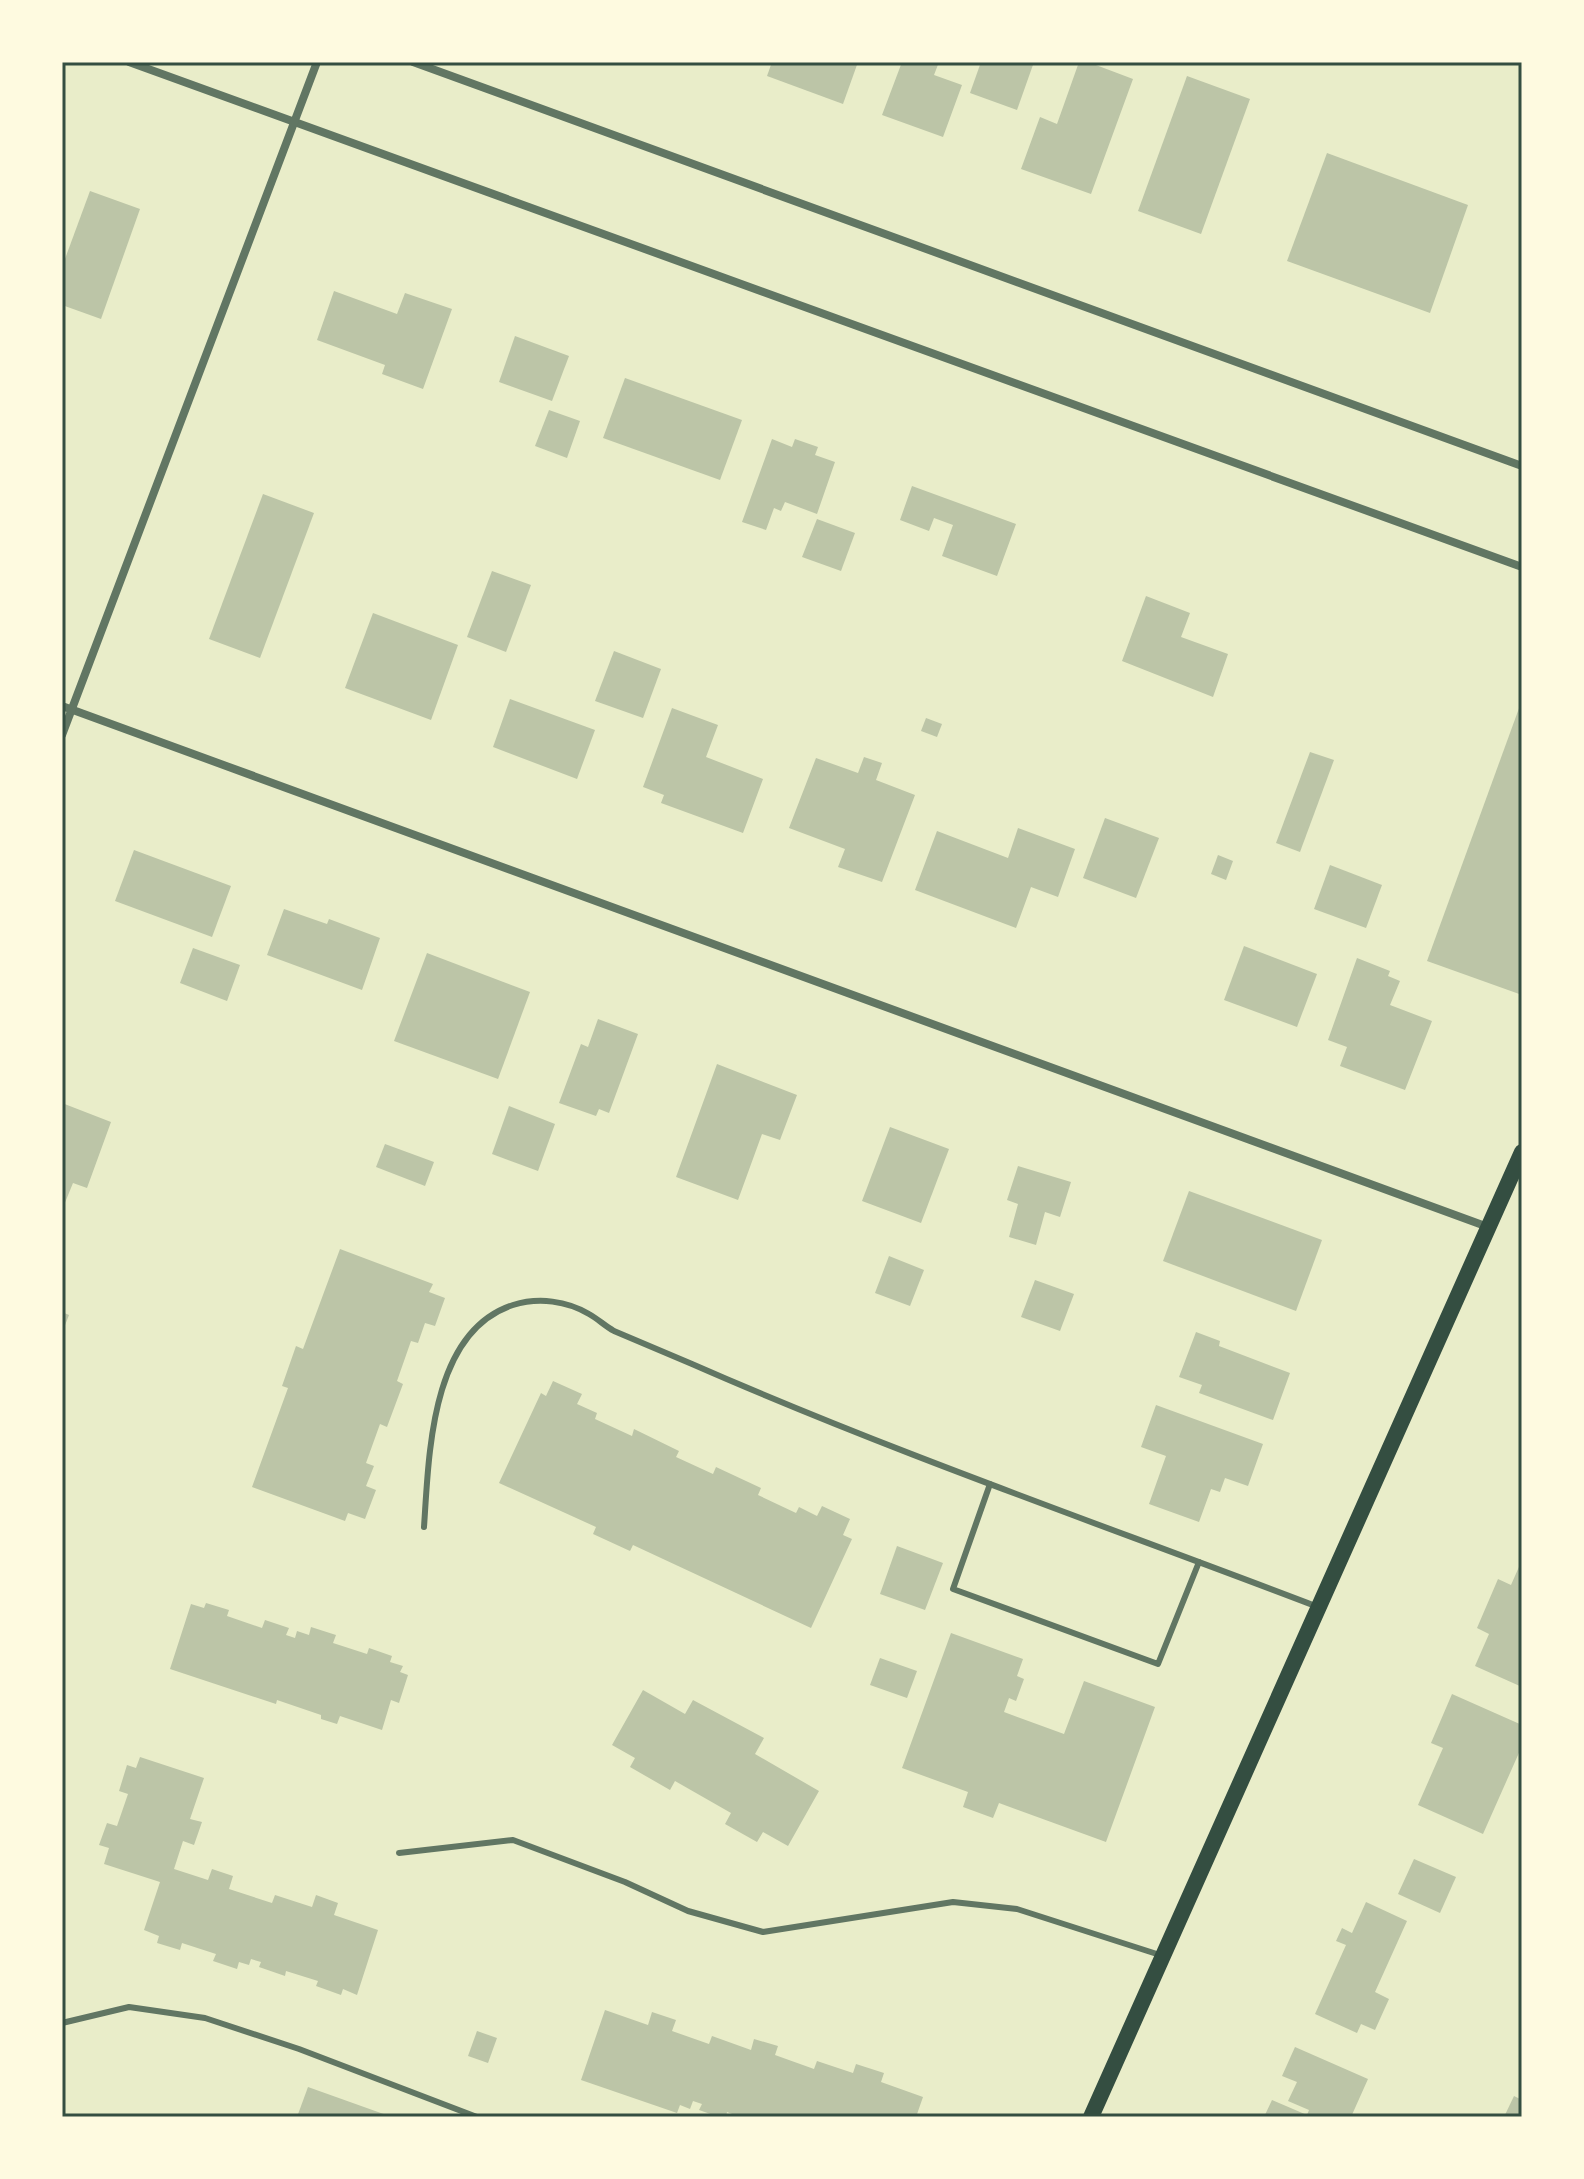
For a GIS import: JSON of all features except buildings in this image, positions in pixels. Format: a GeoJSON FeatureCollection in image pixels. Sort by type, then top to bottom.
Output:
{"type":"FeatureCollection","features":[{"type":"Feature","properties":{"kind":"main road"},"geometry":{"type":"LineString","coordinates":[[1091,2117],[1522,1152]]}},
{"type":"Feature","properties":{"kind":"street"},"geometry":{"type":"LineString","coordinates":[[129,62],[1522,567]]}},
{"type":"Feature","properties":{"kind":"street"},"geometry":{"type":"LineString","coordinates":[[62,735],[67,708],[317,62]]}},
{"type":"Feature","properties":{"kind":"street"},"geometry":{"type":"LineString","coordinates":[[413,62],[1522,466]]}},
{"type":"Feature","properties":{"kind":"street"},"geometry":{"type":"LineString","coordinates":[[67,708],[1489,1227]]}},
{"type":"Feature","properties":{"kind":"lane"},"geometry":{"type":"LineString","coordinates":[[424,1527],[430,1435],[457,1353],[472,1332],[492,1316],[515,1305],[540,1301],[577,1307],[609,1329],[753,1391],[1318,1607]]}},
{"type":"Feature","properties":{"kind":"lane"},"geometry":{"type":"LineString","coordinates":[[990,1484],[953,1589],[1158,1664],[1199,1562]]}},
{"type":"Feature","properties":{"kind":"lane"},"geometry":{"type":"LineString","coordinates":[[399,1853],[513,1840],[625,1882],[688,1911],[763,1932],[953,1902],[1017,1909],[1163,1956]]}},
{"type":"Feature","properties":{"kind":"lane"},"geometry":{"type":"LineString","coordinates":[[62,2023],[129,2007],[205,2018],[299,2049],[477,2117]]}}]}
